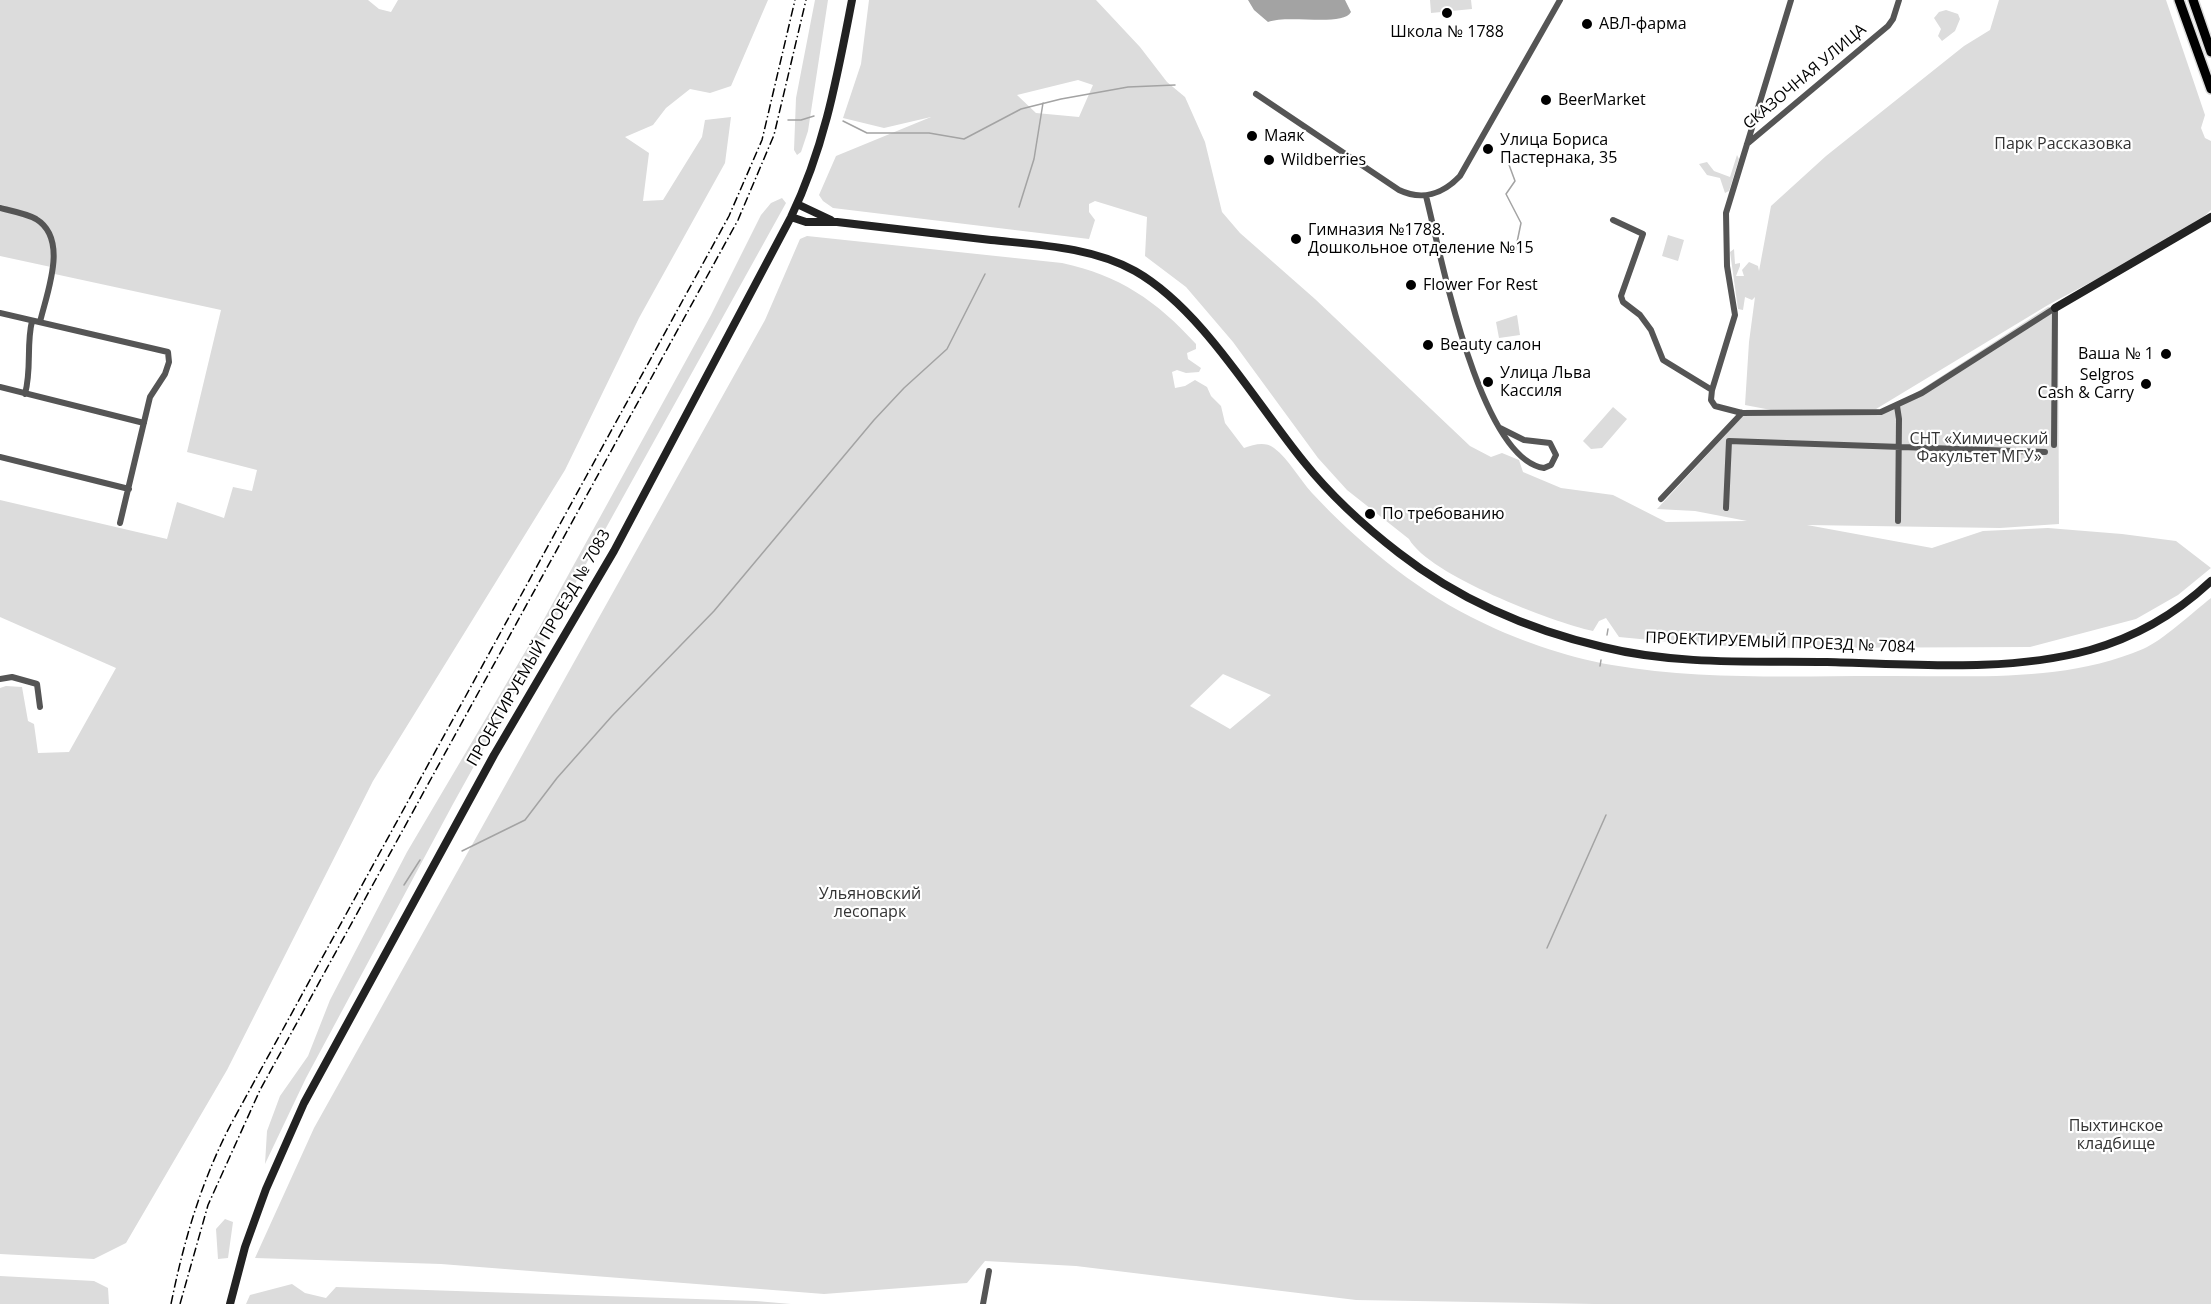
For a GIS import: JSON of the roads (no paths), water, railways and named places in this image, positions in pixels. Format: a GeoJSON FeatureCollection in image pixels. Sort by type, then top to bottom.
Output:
{"type":"FeatureCollection","features":[{"type":"Feature","properties":{"kind":"main road"},"geometry":{"type":"LineString","coordinates":[[2179,0],[2211,89]]}},
{"type":"Feature","properties":{"kind":"main road"},"geometry":{"type":"LineString","coordinates":[[2193,0],[2211,52]]}},
{"type":"Feature","properties":{"kind":"street","name":"ПРОЕКТИРУЕМЫЙ ПРОЕЗД № 7083"},"geometry":{"type":"LineString","coordinates":[[230,1304],[245,1247],[266,1189],[314,1084],[483,774],[614,551],[791,217],[827,123],[852,0]]}},
{"type":"Feature","properties":{"kind":"street"},"geometry":{"type":"LineString","coordinates":[[1256,94],[1399,190],[1426,196],[1442,191],[1460,176],[1560,0]]}},
{"type":"Feature","properties":{"kind":"street","name":"СКАЗОЧНАЯ УЛИЦА"},"geometry":{"type":"LineString","coordinates":[[1712,390],[1733,325],[1734,315],[1727,266],[1726,219],[1746,145],[1791,0]]}},
{"type":"Feature","properties":{"kind":"street","name":"СКАЗОЧНАЯ УЛИЦА"},"geometry":{"type":"LineString","coordinates":[[1746,145],[1888,26],[1893,19],[1899,0]]}},
{"type":"Feature","properties":{"kind":"street"},"geometry":{"type":"LineString","coordinates":[[1426,196],[1467,353],[1481,392],[1500,428],[1512,448],[1535,466],[1548,467],[1555,460],[1555,450],[1550,444],[1524,440],[1500,428]]}},
{"type":"Feature","properties":{"kind":"street","name":"ПРОЕКТИРУЕМЫЙ ПРОЕЗД № 7084"},"geometry":{"type":"LineString","coordinates":[[797,204],[837,222]]}},
{"type":"Feature","properties":{"kind":"street"},"geometry":{"type":"LineString","coordinates":[[0,208],[34,218],[46,227],[53,241],[52,273],[40,322]]}},
{"type":"Feature","properties":{"kind":"street","name":"ПРОЕКТИРУЕМЫЙ ПРОЕЗД № 7084"},"geometry":{"type":"LineString","coordinates":[[791,217],[806,222],[837,222],[1074,251],[1100,257],[1132,270],[1169,296],[1193,319],[1305,464],[1329,492],[1369,529],[1404,557],[1473,600],[1518,620],[1575,640],[1626,651],[1688,658],[1908,664],[2019,663],[2092,649],[2127,637],[2156,623],[2210,583]]}},
{"type":"Feature","properties":{"kind":"street"},"geometry":{"type":"LineString","coordinates":[[1613,220],[1643,234],[1621,296],[1623,302],[1640,315],[1651,330],[1663,360],[1712,390],[1711,400],[1715,406],[1742,413],[1881,412],[1897,406],[2055,308],[2207,223],[2211,217]]}},
{"type":"Feature","properties":{"kind":"street"},"geometry":{"type":"LineString","coordinates":[[2054,445],[2055,308]]}},
{"type":"Feature","properties":{"kind":"street"},"geometry":{"type":"LineString","coordinates":[[0,313],[168,352],[169,362],[165,374],[150,398],[120,523]]}},
{"type":"Feature","properties":{"kind":"street"},"geometry":{"type":"LineString","coordinates":[[25,394],[31,366],[27,341],[32,321]]}},
{"type":"Feature","properties":{"kind":"street"},"geometry":{"type":"LineString","coordinates":[[0,387],[144,423]]}},
{"type":"Feature","properties":{"kind":"street"},"geometry":{"type":"LineString","coordinates":[[1897,406],[1898,521]]}},
{"type":"Feature","properties":{"kind":"street"},"geometry":{"type":"LineString","coordinates":[[1661,499],[1742,413]]}},
{"type":"Feature","properties":{"kind":"street"},"geometry":{"type":"LineString","coordinates":[[1726,508],[1729,441],[2045,452]]}},
{"type":"Feature","properties":{"kind":"street"},"geometry":{"type":"LineString","coordinates":[[0,457],[129,489]]}},
{"type":"Feature","properties":{"kind":"street"},"geometry":{"type":"LineString","coordinates":[[0,679],[12,677],[37,684],[40,707]]}},
{"type":"Feature","properties":{"kind":"street"},"geometry":{"type":"LineString","coordinates":[[982,1304],[989,1270]]}},
{"type":"Feature","properties":{"kind":"waterway"},"geometry":{"type":"LineString","coordinates":[[843,121],[867,133],[929,133],[964,139],[1021,109],[1128,87],[1175,85]]}},
{"type":"Feature","properties":{"kind":"waterway"},"geometry":{"type":"LineString","coordinates":[[1019,207],[1034,159],[1043,103]]}},
{"type":"Feature","properties":{"kind":"waterway"},"geometry":{"type":"LineString","coordinates":[[788,120],[801,120],[814,116]]}},
{"type":"Feature","properties":{"kind":"waterway"},"geometry":{"type":"LineString","coordinates":[[1508,162],[1515,181],[1506,194],[1521,223],[1515,252]]}},
{"type":"Feature","properties":{"kind":"waterway"},"geometry":{"type":"LineString","coordinates":[[462,851],[525,820],[557,778],[612,716],[714,611],[874,420],[904,388],[947,349],[985,274]]}},
{"type":"Feature","properties":{"kind":"waterway"},"geometry":{"type":"LineString","coordinates":[[1607,635],[1608,629]]}},
{"type":"Feature","properties":{"kind":"waterway"},"geometry":{"type":"LineString","coordinates":[[1600,666],[1601,660]]}},
{"type":"Feature","properties":{"kind":"waterway"},"geometry":{"type":"LineString","coordinates":[[1547,948],[1606,815]]}},
{"type":"Feature","properties":{"kind":"waterway"},"geometry":{"type":"LineString","coordinates":[[404,885],[420,860]]}},
{"type":"Feature","properties":{"kind":"railway"},"geometry":{"type":"LineString","coordinates":[[171,1304],[202,1190],[231,1124],[729,216],[762,140],[795,0]]}},
{"type":"Feature","properties":{"kind":"railway"},"geometry":{"type":"LineString","coordinates":[[180,1304],[208,1205],[260,1090],[738,220],[774,135],[806,0]]}},
{"type":"Feature","properties":{"kind":"place","name":"Школа № 1788"},"geometry":{"type":"Point","coordinates":[1447,13]}},
{"type":"Feature","properties":{"kind":"place","name":"АВЛ-фарма"},"geometry":{"type":"Point","coordinates":[1587,24]}},
{"type":"Feature","properties":{"kind":"place","name":"BeerMarket"},"geometry":{"type":"Point","coordinates":[1546,100]}},
{"type":"Feature","properties":{"kind":"place","name":"Маяк"},"geometry":{"type":"Point","coordinates":[1252,136]}},
{"type":"Feature","properties":{"kind":"place","name":"Улица Бориса Пастернака, 35"},"geometry":{"type":"Point","coordinates":[1488,149]}},
{"type":"Feature","properties":{"kind":"place","name":"Wildberries"},"geometry":{"type":"Point","coordinates":[1269,160]}},
{"type":"Feature","properties":{"kind":"place","name":"Гимназия №1788. Дошкольное отделение №15"},"geometry":{"type":"Point","coordinates":[1296,239]}},
{"type":"Feature","properties":{"kind":"place","name":"Flower For Rest"},"geometry":{"type":"Point","coordinates":[1411,285]}},
{"type":"Feature","properties":{"kind":"place","name":"Beauty салон"},"geometry":{"type":"Point","coordinates":[1428,345]}},
{"type":"Feature","properties":{"kind":"place","name":"Ваша № 1"},"geometry":{"type":"Point","coordinates":[2166,354]}},
{"type":"Feature","properties":{"kind":"place","name":"Улица Льва Кассиля"},"geometry":{"type":"Point","coordinates":[1488,382]}},
{"type":"Feature","properties":{"kind":"place","name":"Selgros Cash & Carry"},"geometry":{"type":"Point","coordinates":[2146,384]}},
{"type":"Feature","properties":{"kind":"place","name":"По требованию"},"geometry":{"type":"Point","coordinates":[1370,514]}},
{"type":"Feature","properties":{"kind":"park label","name":"Парк Рассказовка"},"geometry":{"type":"Point","coordinates":[2063,144]}},
{"type":"Feature","properties":{"kind":"park label","name":"СНТ «Химический Факультет МГУ»"},"geometry":{"type":"Point","coordinates":[1979,448]}},
{"type":"Feature","properties":{"kind":"park label","name":"Ульяновский лесопарк"},"geometry":{"type":"Point","coordinates":[870,903]}},
{"type":"Feature","properties":{"kind":"park label","name":"Пыхтинское кладбище"},"geometry":{"type":"Point","coordinates":[2116,1135]}}]}
